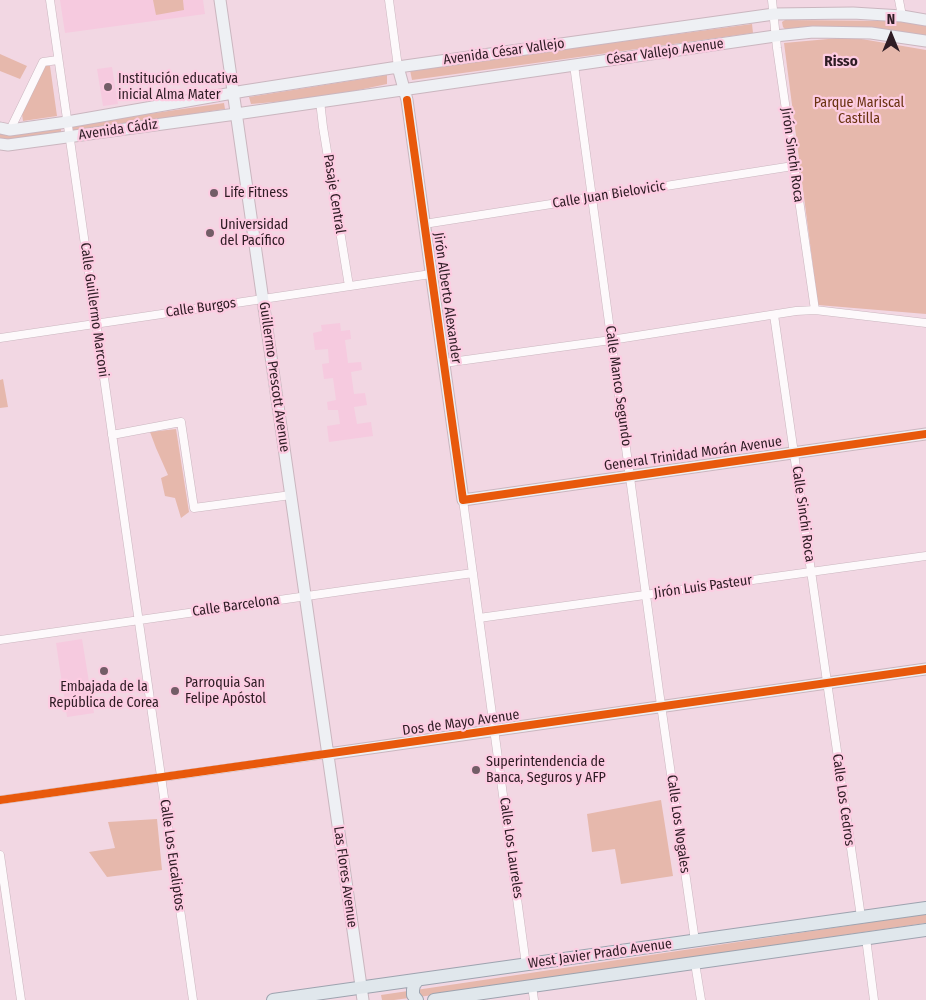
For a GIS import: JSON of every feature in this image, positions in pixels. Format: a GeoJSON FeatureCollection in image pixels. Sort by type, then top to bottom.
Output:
{"type":"FeatureCollection","features":[{"type":"Feature","properties":{"kind":"main road","name":"Guillermo Prescott Avenue"},"geometry":{"type":"LineString","coordinates":[[220,0],[328,754]]}},
{"type":"Feature","properties":{"kind":"main road"},"geometry":{"type":"LineString","coordinates":[[774,14],[853,13],[902,16],[926,20]]}},
{"type":"Feature","properties":{"kind":"main road","name":"Avenida César Vallejo"},"geometry":{"type":"LineString","coordinates":[[234,93],[398,67],[774,14]]}},
{"type":"Feature","properties":{"kind":"main road","name":"César Vallejo Avenue"},"geometry":{"type":"LineString","coordinates":[[404,89],[656,52],[813,32],[871,33],[926,41]]}},
{"type":"Feature","properties":{"kind":"main road","name":"Jirón Alberto Alexander"},"geometry":{"type":"LineString","coordinates":[[398,67],[407,100],[463,500]]}},
{"type":"Feature","properties":{"kind":"main road"},"geometry":{"type":"LineString","coordinates":[[236,114],[404,89]]}},
{"type":"Feature","properties":{"kind":"main road","name":"Avenida Cádiz"},"geometry":{"type":"LineString","coordinates":[[5,129],[67,122],[234,93]]}},
{"type":"Feature","properties":{"kind":"main road","name":"Avenida Cádiz"},"geometry":{"type":"LineString","coordinates":[[0,145],[236,114]]}},
{"type":"Feature","properties":{"kind":"main road","name":"General Trinidad Morán Avenue"},"geometry":{"type":"LineString","coordinates":[[463,500],[926,434]]}},
{"type":"Feature","properties":{"kind":"main road","name":"Dos de Mayo Avenue"},"geometry":{"type":"LineString","coordinates":[[328,754],[926,669]]}},
{"type":"Feature","properties":{"kind":"main road","name":"Las Flores Avenue"},"geometry":{"type":"LineString","coordinates":[[328,754],[362,994]]}},
{"type":"Feature","properties":{"kind":"main road","name":"West Javier Prado Avenue"},"geometry":{"type":"LineString","coordinates":[[274,1000],[362,994],[418,980],[926,908]]}},
{"type":"Feature","properties":{"kind":"main road","name":"West Javier Prado Avenue"},"geometry":{"type":"LineString","coordinates":[[434,1000],[926,930]]}},
{"type":"Feature","properties":{"kind":"main road"},"geometry":{"type":"LineString","coordinates":[[417,1000],[413,990],[418,980]]}},
{"type":"Feature","properties":{"kind":"street","name":"Calle Guillermo Marconi"},"geometry":{"type":"LineString","coordinates":[[50,0],[138,620]]}},
{"type":"Feature","properties":{"kind":"street","name":"Jirón Alberto Alexander"},"geometry":{"type":"LineString","coordinates":[[389,0],[398,67]]}},
{"type":"Feature","properties":{"kind":"street","name":"Jirón Sinchi Roca"},"geometry":{"type":"LineString","coordinates":[[772,0],[775,36],[793,166],[815,310]]}},
{"type":"Feature","properties":{"kind":"street"},"geometry":{"type":"LineString","coordinates":[[899,0],[902,16]]}},
{"type":"Feature","properties":{"kind":"street"},"geometry":{"type":"LineString","coordinates":[[5,129],[43,62],[58,60]]}},
{"type":"Feature","properties":{"kind":"street","name":"Calle Manco Segundo"},"geometry":{"type":"LineString","coordinates":[[574,65],[661,707]]}},
{"type":"Feature","properties":{"kind":"street","name":"Pasaje Central"},"geometry":{"type":"LineString","coordinates":[[320,101],[349,286]]}},
{"type":"Feature","properties":{"kind":"street","name":"Calle Juan Bielovicic"},"geometry":{"type":"LineString","coordinates":[[424,224],[793,166]]}},
{"type":"Feature","properties":{"kind":"street","name":"Calle Burgos"},"geometry":{"type":"LineString","coordinates":[[0,338],[432,274]]}},
{"type":"Feature","properties":{"kind":"street"},"geometry":{"type":"LineString","coordinates":[[444,363],[815,310],[926,323]]}},
{"type":"Feature","properties":{"kind":"street","name":"Calle Sinchi Roca"},"geometry":{"type":"LineString","coordinates":[[774,315],[826,683]]}},
{"type":"Feature","properties":{"kind":"street"},"geometry":{"type":"LineString","coordinates":[[112,434],[181,422],[194,508],[291,496]]}},
{"type":"Feature","properties":{"kind":"street","name":"Jirón Alberto Alexander"},"geometry":{"type":"LineString","coordinates":[[463,500],[495,730]]}},
{"type":"Feature","properties":{"kind":"street","name":"Jirón Luis Pasteur"},"geometry":{"type":"LineString","coordinates":[[480,618],[926,556]]}},
{"type":"Feature","properties":{"kind":"street","name":"Calle Barcelona"},"geometry":{"type":"LineString","coordinates":[[0,640],[473,573]]}},
{"type":"Feature","properties":{"kind":"street","name":"Calle Los Eucaliptos"},"geometry":{"type":"LineString","coordinates":[[138,620],[193,1000]]}},
{"type":"Feature","properties":{"kind":"street","name":"Calle Los Cedros"},"geometry":{"type":"LineString","coordinates":[[826,683],[860,917]]}},
{"type":"Feature","properties":{"kind":"street","name":"Calle Los Nogales"},"geometry":{"type":"LineString","coordinates":[[661,707],[695,941]]}},
{"type":"Feature","properties":{"kind":"street","name":"Calle Los Laureles"},"geometry":{"type":"LineString","coordinates":[[495,730],[526,965]]}},
{"type":"Feature","properties":{"kind":"street","name":"Dos de Mayo Avenue"},"geometry":{"type":"LineString","coordinates":[[0,800],[328,754]]}},
{"type":"Feature","properties":{"kind":"street"},"geometry":{"type":"LineString","coordinates":[[0,855],[21,1000]]}},
{"type":"Feature","properties":{"kind":"street"},"geometry":{"type":"LineString","coordinates":[[866,938],[874,1000]]}},
{"type":"Feature","properties":{"kind":"street"},"geometry":{"type":"LineString","coordinates":[[696,963],[701,1000]]}},
{"type":"Feature","properties":{"kind":"street"},"geometry":{"type":"LineString","coordinates":[[532,986],[534,1000]]}},
{"type":"Feature","properties":{"kind":"shaded area"},"geometry":{"type":"Polygon","coordinates":[[[60,0],[203,0],[205,14],[65,33],[60,0]]]}},
{"type":"Feature","properties":{"kind":"shaded area","name":"Institución educativa inicial Alma Mater"},"geometry":{"type":"Polygon","coordinates":[[[112,67],[118,104],[103,106],[97,69],[112,67]]]}},
{"type":"Feature","properties":{"kind":"shaded area"},"geometry":{"type":"Polygon","coordinates":[[[340,323],[341,331],[350,330],[351,339],[345,340],[348,363],[361,362],[362,370],[351,372],[354,394],[365,393],[367,405],[354,407],[357,424],[371,422],[373,436],[329,442],[327,426],[340,424],[338,410],[328,410],[327,402],[336,400],[333,378],[324,379],[322,364],[329,363],[328,349],[315,350],[313,333],[322,331],[321,325],[340,323]]]}},
{"type":"Feature","properties":{"kind":"shaded area"},"geometry":{"type":"Polygon","coordinates":[[[82,639],[94,713],[67,717],[56,643],[82,639]]]}},
{"type":"Feature","properties":{"kind":"green space"},"geometry":{"type":"Polygon","coordinates":[[[153,0],[183,0],[184,10],[156,15],[153,0]]]}},
{"type":"Feature","properties":{"kind":"green space"},"geometry":{"type":"Polygon","coordinates":[[[785,20],[898,21],[926,26],[926,38],[786,30],[782,22],[785,20]]]}},
{"type":"Feature","properties":{"kind":"green space"},"geometry":{"type":"Polygon","coordinates":[[[752,24],[753,33],[412,80],[410,70],[752,24]]]}},
{"type":"Feature","properties":{"kind":"green space","name":"Parque Mariscal Castilla"},"geometry":{"type":"Polygon","coordinates":[[[850,37],[926,50],[926,314],[818,305],[784,43],[850,37]]]}},
{"type":"Feature","properties":{"kind":"green space"},"geometry":{"type":"Polygon","coordinates":[[[0,54],[27,66],[20,79],[0,71],[0,54]]]}},
{"type":"Feature","properties":{"kind":"green space"},"geometry":{"type":"Polygon","coordinates":[[[45,66],[50,66],[57,116],[23,121],[22,114],[45,66]]]}},
{"type":"Feature","properties":{"kind":"green space"},"geometry":{"type":"Polygon","coordinates":[[[387,75],[387,84],[321,98],[251,104],[249,97],[387,75]]]}},
{"type":"Feature","properties":{"kind":"green space"},"geometry":{"type":"Polygon","coordinates":[[[224,103],[225,109],[73,132],[72,125],[224,103]]]}},
{"type":"Feature","properties":{"kind":"green space"},"geometry":{"type":"Polygon","coordinates":[[[59,127],[61,133],[10,140],[0,139],[0,132],[59,127]]]}},
{"type":"Feature","properties":{"kind":"green space"},"geometry":{"type":"Polygon","coordinates":[[[3,379],[8,407],[0,408],[0,380],[3,379]]]}},
{"type":"Feature","properties":{"kind":"green space"},"geometry":{"type":"Polygon","coordinates":[[[176,429],[189,512],[181,518],[175,498],[165,496],[161,478],[168,475],[150,432],[176,429]]]}},
{"type":"Feature","properties":{"kind":"green space"},"geometry":{"type":"Polygon","coordinates":[[[661,800],[673,876],[621,884],[615,849],[592,852],[587,814],[661,800]]]}},
{"type":"Feature","properties":{"kind":"green space"},"geometry":{"type":"Polygon","coordinates":[[[157,819],[162,870],[107,877],[89,852],[115,848],[108,822],[157,819]]]}},
{"type":"Feature","properties":{"kind":"green space"},"geometry":{"type":"Polygon","coordinates":[[[926,914],[926,923],[419,997],[416,990],[926,914]]]}},
{"type":"Feature","properties":{"kind":"green space"},"geometry":{"type":"Polygon","coordinates":[[[408,991],[409,998],[382,1000],[381,995],[408,991]]]}},
{"type":"Feature","properties":{"kind":"cycle path"},"geometry":{"type":"LineString","coordinates":[[407,100],[463,500],[926,434]]}},
{"type":"Feature","properties":{"kind":"cycle path"},"geometry":{"type":"LineString","coordinates":[[0,800],[926,669]]}},
{"type":"Feature","properties":{"kind":"place","name":"Institución educativa inicial Alma Mater"},"geometry":{"type":"Point","coordinates":[108,87]}},
{"type":"Feature","properties":{"kind":"place","name":"Life Fitness"},"geometry":{"type":"Point","coordinates":[214,193]}},
{"type":"Feature","properties":{"kind":"place","name":"Universidad del Pacífico"},"geometry":{"type":"Point","coordinates":[210,233]}},
{"type":"Feature","properties":{"kind":"place","name":"Embajada de la República de Corea"},"geometry":{"type":"Point","coordinates":[104,671]}},
{"type":"Feature","properties":{"kind":"place","name":"Parroquia San Felipe Apóstol"},"geometry":{"type":"Point","coordinates":[175,691]}},
{"type":"Feature","properties":{"kind":"place","name":"Superintendencia de Banca, Seguros y AFP"},"geometry":{"type":"Point","coordinates":[476,770]}},
{"type":"Feature","properties":{"kind":"district","name":"Risso"},"geometry":{"type":"Point","coordinates":[841,62]}}]}
